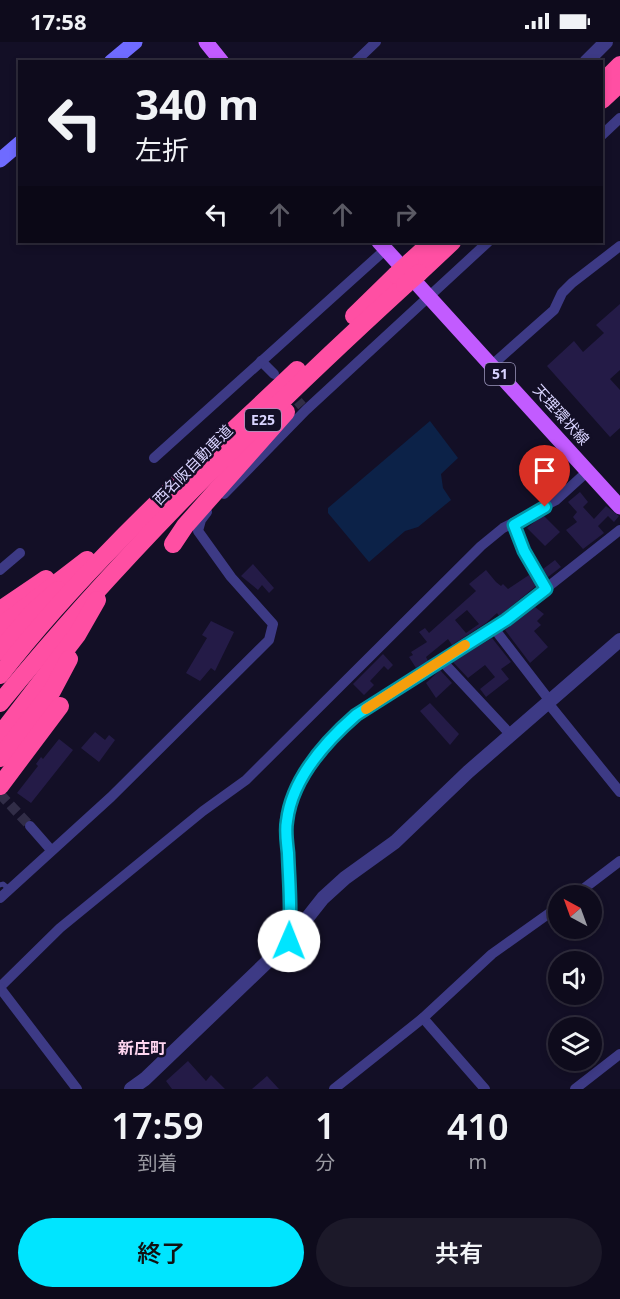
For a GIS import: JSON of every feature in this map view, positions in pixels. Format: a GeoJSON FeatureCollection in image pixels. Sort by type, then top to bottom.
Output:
{"type":"FeatureCollection","features":[{"type":"Feature","properties":{"kind":"highway"},"geometry":{"type":"LineString","coordinates":[[603,82],[620,65]]}},
{"type":"Feature","properties":{"kind":"highway"},"geometry":{"type":"LineString","coordinates":[[603,99],[620,83]]}},
{"type":"Feature","properties":{"kind":"highway","name":"西名阪自動車道"},"geometry":{"type":"LineString","coordinates":[[414,267],[431,243]]}},
{"type":"Feature","properties":{"kind":"highway","name":"西名阪自動車道"},"geometry":{"type":"LineString","coordinates":[[0,675],[60,602],[134,525],[414,267],[450,243]]}},
{"type":"Feature","properties":{"kind":"highway","name":"西名阪自動車道"},"geometry":{"type":"LineString","coordinates":[[0,702],[68,621],[126,559],[209,472],[370,317],[400,280]]}},
{"type":"Feature","properties":{"kind":"highway"},"geometry":{"type":"LineString","coordinates":[[173,544],[185,526],[299,398],[365,331],[370,317]]}},
{"type":"Feature","properties":{"kind":"highway"},"geometry":{"type":"LineString","coordinates":[[0,610],[10,601],[134,525]]}},
{"type":"Feature","properties":{"kind":"highway"},"geometry":{"type":"LineString","coordinates":[[0,622],[134,525]]}},
{"type":"Feature","properties":{"kind":"highway","name":"E25"},"geometry":{"type":"LineString","coordinates":[[0,631],[9,620],[134,525]]}},
{"type":"Feature","properties":{"kind":"highway","name":"E25"},"geometry":{"type":"LineString","coordinates":[[0,640],[12,625],[134,525]]}},
{"type":"Feature","properties":{"kind":"highway","name":"E25"},"geometry":{"type":"LineString","coordinates":[[0,651],[33,612],[134,525]]}},
{"type":"Feature","properties":{"kind":"highway","name":"E25"},"geometry":{"type":"LineString","coordinates":[[0,661],[44,608],[134,525]]}},
{"type":"Feature","properties":{"kind":"highway","name":"E25"},"geometry":{"type":"LineString","coordinates":[[0,735],[77,635],[96,601],[126,559]]}},
{"type":"Feature","properties":{"kind":"highway","name":"E25"},"geometry":{"type":"LineString","coordinates":[[0,712],[126,559]]}},
{"type":"Feature","properties":{"kind":"highway","name":"E25"},"geometry":{"type":"LineString","coordinates":[[0,722],[74,630],[126,559]]}},
{"type":"Feature","properties":{"kind":"highway","name":"E25"},"geometry":{"type":"LineString","coordinates":[[0,758],[52,690],[78,642],[96,601]]}},
{"type":"Feature","properties":{"kind":"highway","name":"E25"},"geometry":{"type":"LineString","coordinates":[[0,748],[78,642]]}},
{"type":"Feature","properties":{"kind":"highway"},"geometry":{"type":"LineString","coordinates":[[0,773],[41,722],[60,706],[0,786]]}},
{"type":"Feature","properties":{"kind":"main road"},"geometry":{"type":"LineString","coordinates":[[113,60],[135,42]]}},
{"type":"Feature","properties":{"kind":"main road"},"geometry":{"type":"LineString","coordinates":[[206,42],[220,60]]}},
{"type":"Feature","properties":{"kind":"main road"},"geometry":{"type":"LineString","coordinates":[[0,160],[18,145]]}},
{"type":"Feature","properties":{"kind":"main road","name":"天理環状線"},"geometry":{"type":"LineString","coordinates":[[387,244],[429,297],[620,507]]}},
{"type":"Feature","properties":{"kind":"street"},"geometry":{"type":"LineString","coordinates":[[357,60],[376,42]]}},
{"type":"Feature","properties":{"kind":"street"},"geometry":{"type":"LineString","coordinates":[[588,60],[606,42]]}},
{"type":"Feature","properties":{"kind":"street"},"geometry":{"type":"LineString","coordinates":[[603,134],[620,118]]}},
{"type":"Feature","properties":{"kind":"street"},"geometry":{"type":"LineString","coordinates":[[0,898],[5,887],[111,797],[269,640],[273,624],[231,577],[198,531],[201,520],[304,408],[487,243]]}},
{"type":"Feature","properties":{"kind":"street"},"geometry":{"type":"LineString","coordinates":[[154,458],[387,244]]}},
{"type":"Feature","properties":{"kind":"street"},"geometry":{"type":"LineString","coordinates":[[492,365],[554,310],[562,293],[572,283],[620,246]]}},
{"type":"Feature","properties":{"kind":"street"},"geometry":{"type":"LineString","coordinates":[[261,361],[274,374]]}},
{"type":"Feature","properties":{"kind":"street"},"geometry":{"type":"LineString","coordinates":[[77,1089],[0,988],[60,928],[203,811],[246,780],[481,546],[503,528],[514,525],[556,500],[588,471]]}},
{"type":"Feature","properties":{"kind":"street"},"geometry":{"type":"LineString","coordinates":[[514,525],[524,551],[546,589]]}},
{"type":"Feature","properties":{"kind":"street"},"geometry":{"type":"LineString","coordinates":[[289,941],[291,922],[287,821],[296,791],[309,767],[334,734],[356,715],[493,627],[546,589],[620,530]]}},
{"type":"Feature","properties":{"kind":"street"},"geometry":{"type":"LineString","coordinates":[[0,570],[21,553]]}},
{"type":"Feature","properties":{"kind":"street"},"geometry":{"type":"LineString","coordinates":[[493,627],[620,792]]}},
{"type":"Feature","properties":{"kind":"street"},"geometry":{"type":"LineString","coordinates":[[130,1089],[146,1084],[289,941],[323,898],[345,878],[395,842],[511,735],[620,640]]}},
{"type":"Feature","properties":{"kind":"street"},"geometry":{"type":"LineString","coordinates":[[441,660],[511,735]]}},
{"type":"Feature","properties":{"kind":"street"},"geometry":{"type":"LineString","coordinates":[[30,826],[51,850]]}},
{"type":"Feature","properties":{"kind":"street"},"geometry":{"type":"LineString","coordinates":[[588,885],[620,861]]}},
{"type":"Feature","properties":{"kind":"street"},"geometry":{"type":"LineString","coordinates":[[334,1089],[423,1018],[492,954],[548,914]]}},
{"type":"Feature","properties":{"kind":"street"},"geometry":{"type":"LineString","coordinates":[[423,1018],[485,1089]]}},
{"type":"Feature","properties":{"kind":"street"},"geometry":{"type":"LineString","coordinates":[[575,1089],[620,1054]]}},
{"type":"Feature","properties":{"kind":"water"},"geometry":{"type":"Polygon","coordinates":[[[430,421],[458,458],[441,474],[443,488],[451,500],[418,527],[405,531],[369,562],[328,513],[328,508],[430,421]]]}},
{"type":"Feature","properties":{"kind":"building"},"geometry":{"type":"Polygon","coordinates":[[[620,304],[620,370],[610,379],[620,390],[620,428],[610,437],[547,366],[574,341],[583,352],[604,333],[596,325],[620,304]]]}},
{"type":"Feature","properties":{"kind":"building"},"geometry":{"type":"Polygon","coordinates":[[[580,492],[588,502],[583,507],[594,519],[606,506],[619,516],[614,522],[608,516],[598,526],[604,533],[583,549],[566,530],[577,522],[573,517],[577,512],[568,502],[580,492]]]}},
{"type":"Feature","properties":{"kind":"building"},"geometry":{"type":"Polygon","coordinates":[[[543,515],[560,532],[545,546],[527,528],[543,515]]]}},
{"type":"Feature","properties":{"kind":"building"},"geometry":{"type":"Polygon","coordinates":[[[555,560],[561,567],[548,577],[543,569],[555,560]]]}},
{"type":"Feature","properties":{"kind":"building"},"geometry":{"type":"Polygon","coordinates":[[[253,564],[274,588],[269,593],[262,585],[258,590],[241,576],[253,564]]]}},
{"type":"Feature","properties":{"kind":"building"},"geometry":{"type":"Polygon","coordinates":[[[486,570],[496,582],[508,589],[529,575],[536,586],[502,614],[499,616],[497,613],[452,645],[448,639],[426,657],[428,661],[416,668],[409,657],[413,655],[411,652],[427,642],[419,632],[425,628],[429,633],[476,591],[469,584],[486,570]],[[467,610],[455,620],[466,633],[479,624],[467,610]]]}},
{"type":"Feature","properties":{"kind":"building"},"geometry":{"type":"Polygon","coordinates":[[[535,607],[544,614],[537,621],[541,625],[534,631],[548,647],[530,663],[505,630],[535,607]]]}},
{"type":"Feature","properties":{"kind":"building"},"geometry":{"type":"Polygon","coordinates":[[[211,621],[234,632],[215,671],[211,668],[200,681],[186,673],[207,638],[202,635],[211,621]]]}},
{"type":"Feature","properties":{"kind":"building"},"geometry":{"type":"Polygon","coordinates":[[[492,638],[511,662],[501,669],[509,679],[486,697],[480,689],[495,677],[485,665],[468,678],[453,662],[492,638]]]}},
{"type":"Feature","properties":{"kind":"building"},"geometry":{"type":"Polygon","coordinates":[[[383,654],[393,665],[388,670],[384,666],[370,681],[374,685],[364,695],[353,684],[383,654]]]}},
{"type":"Feature","properties":{"kind":"building"},"geometry":{"type":"Polygon","coordinates":[[[440,670],[452,683],[436,698],[426,683],[440,670]]]}},
{"type":"Feature","properties":{"kind":"building"},"geometry":{"type":"Polygon","coordinates":[[[430,703],[459,734],[450,745],[420,711],[430,703]]]}},
{"type":"Feature","properties":{"kind":"building"},"geometry":{"type":"Polygon","coordinates":[[[95,732],[105,740],[109,735],[115,740],[99,762],[81,748],[95,732]]]}},
{"type":"Feature","properties":{"kind":"building"},"geometry":{"type":"Polygon","coordinates":[[[59,739],[73,750],[31,803],[17,793],[38,766],[36,764],[41,757],[43,759],[59,739]]]}},
{"type":"Feature","properties":{"kind":"building"},"geometry":{"type":"Polygon","coordinates":[[[188,1061],[206,1081],[211,1075],[225,1089],[172,1089],[166,1081],[188,1061]]]}},
{"type":"Feature","properties":{"kind":"building"},"geometry":{"type":"Polygon","coordinates":[[[267,1076],[279,1089],[252,1089],[267,1076]]]}},
{"type":"Feature","properties":{"kind":"tunnel"},"geometry":{"type":"LineString","coordinates":[[288,390],[302,406]]}},
{"type":"Feature","properties":{"kind":"tunnel"},"geometry":{"type":"LineString","coordinates":[[0,794],[30,826]]}},
{"type":"Feature","properties":{"kind":"slow traffic"},"geometry":{"type":"LineString","coordinates":[[366,709],[465,645]]}},
{"type":"Feature","properties":{"kind":"district","name":"新庄町"},"geometry":{"type":"Point","coordinates":[142,1048]}},
{"type":"Feature","properties":{"kind":"route"},"geometry":{"type":"LineString","coordinates":[[289,941],[291,922],[288,896],[287,821],[296,791],[309,767],[334,734],[356,715],[506,620],[546,589],[524,551],[514,525],[545,507]]}}]}
